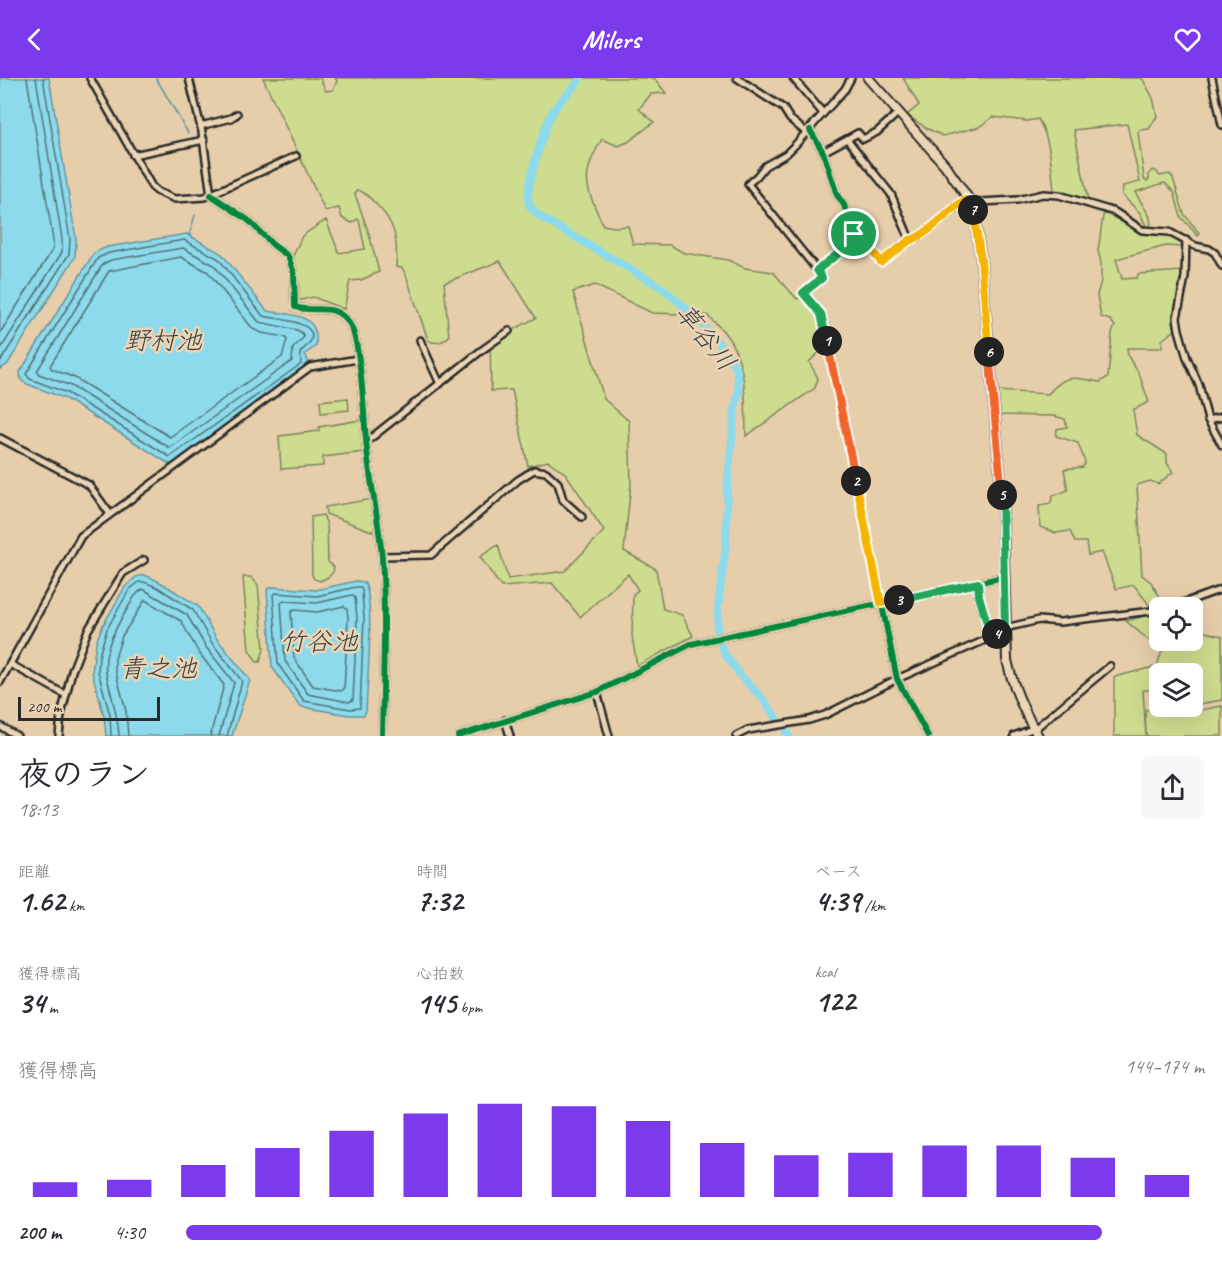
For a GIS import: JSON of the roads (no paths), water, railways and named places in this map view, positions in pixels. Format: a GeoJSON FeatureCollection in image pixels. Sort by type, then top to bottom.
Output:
{"type":"FeatureCollection","features":[{"type":"Feature","properties":{"kind":"main road"},"geometry":{"type":"LineString","coordinates":[[868,78],[945,165],[970,201],[975,215],[1002,496],[1007,660],[1011,679],[1038,736]]}},
{"type":"Feature","properties":{"kind":"street"},"geometry":{"type":"LineString","coordinates":[[90,78],[152,187],[175,199],[211,195],[296,156]]}},
{"type":"Feature","properties":{"kind":"street"},"geometry":{"type":"LineString","coordinates":[[189,78],[204,140],[211,195],[249,220],[273,245],[288,255],[294,273],[295,307],[332,309],[350,324],[353,331],[363,393],[366,442],[382,556],[384,637],[382,736]]}},
{"type":"Feature","properties":{"kind":"street"},"geometry":{"type":"LineString","coordinates":[[737,78],[783,108],[790,118],[808,131],[823,152],[837,195],[844,205],[854,234],[852,243],[817,270]]}},
{"type":"Feature","properties":{"kind":"street"},"geometry":{"type":"LineString","coordinates":[[794,78],[823,113]]}},
{"type":"Feature","properties":{"kind":"street"},"geometry":{"type":"LineString","coordinates":[[851,78],[845,89],[791,150],[765,166],[748,184],[822,278],[803,293],[819,310],[824,321],[897,679],[928,736]]}},
{"type":"Feature","properties":{"kind":"street"},"geometry":{"type":"LineString","coordinates":[[1212,78],[1222,125]]}},
{"type":"Feature","properties":{"kind":"street"},"geometry":{"type":"LineString","coordinates":[[823,152],[858,133],[863,139],[877,132],[899,112]]}},
{"type":"Feature","properties":{"kind":"street"},"geometry":{"type":"LineString","coordinates":[[201,126],[231,118],[237,114]]}},
{"type":"Feature","properties":{"kind":"street"},"geometry":{"type":"LineString","coordinates":[[847,139],[891,194],[910,240]]}},
{"type":"Feature","properties":{"kind":"street"},"geometry":{"type":"LineString","coordinates":[[133,155],[204,140]]}},
{"type":"Feature","properties":{"kind":"street"},"geometry":{"type":"LineString","coordinates":[[854,234],[863,239],[881,262],[910,240],[914,240],[925,232],[965,200],[1017,200],[1043,194],[1059,195],[1115,212],[1142,230],[1169,232],[1195,246],[1209,249],[1215,253],[1222,266]]}},
{"type":"Feature","properties":{"kind":"street"},"geometry":{"type":"LineString","coordinates":[[1186,240],[1185,277],[1177,318],[1179,330],[1187,358],[1199,385],[1208,420],[1222,445]]}},
{"type":"Feature","properties":{"kind":"street"},"geometry":{"type":"LineString","coordinates":[[366,442],[509,331]]}},
{"type":"Feature","properties":{"kind":"street"},"geometry":{"type":"LineString","coordinates":[[420,340],[440,384]]}},
{"type":"Feature","properties":{"kind":"street"},"geometry":{"type":"LineString","coordinates":[[0,682],[81,536],[310,367],[358,359]]}},
{"type":"Feature","properties":{"kind":"street"},"geometry":{"type":"LineString","coordinates":[[1208,420],[1222,417]]}},
{"type":"Feature","properties":{"kind":"street"},"geometry":{"type":"LineString","coordinates":[[0,438],[88,485],[110,514]]}},
{"type":"Feature","properties":{"kind":"street"},"geometry":{"type":"LineString","coordinates":[[382,556],[431,555],[518,480],[534,470],[546,472],[558,483],[563,500],[582,517]]}},
{"type":"Feature","properties":{"kind":"street"},"geometry":{"type":"LineString","coordinates":[[59,736],[61,715],[78,651],[91,623],[123,573],[144,560]]}},
{"type":"Feature","properties":{"kind":"street"},"geometry":{"type":"LineString","coordinates":[[458,736],[597,692],[678,650],[711,639],[1004,577]]}},
{"type":"Feature","properties":{"kind":"street"},"geometry":{"type":"LineString","coordinates":[[978,583],[979,596],[991,637]]}},
{"type":"Feature","properties":{"kind":"street"},"geometry":{"type":"LineString","coordinates":[[1200,597],[1222,589]]}},
{"type":"Feature","properties":{"kind":"street"},"geometry":{"type":"LineString","coordinates":[[736,736],[748,730],[825,715],[897,679],[1001,633],[1005,628],[1039,620],[1060,622],[1149,611]]}},
{"type":"Feature","properties":{"kind":"street"},"geometry":{"type":"LineString","coordinates":[[10,664],[66,695]]}},
{"type":"Feature","properties":{"kind":"street"},"geometry":{"type":"LineString","coordinates":[[1014,736],[1037,727],[1110,666]]}},
{"type":"Feature","properties":{"kind":"street"},"geometry":{"type":"LineString","coordinates":[[597,692],[609,736]]}},
{"type":"Feature","properties":{"kind":"street"},"geometry":{"type":"LineString","coordinates":[[505,720],[510,736]]}},
{"type":"Feature","properties":{"kind":"street"},"geometry":{"type":"LineString","coordinates":[[0,726],[17,736]]}},
{"type":"Feature","properties":{"kind":"water"},"geometry":{"type":"Polygon","coordinates":[[[0,78],[49,78],[76,239],[75,257],[7,365],[0,369],[0,78]]]}},
{"type":"Feature","properties":{"kind":"water","name":"野村池"},"geometry":{"type":"Polygon","coordinates":[[[187,234],[222,254],[267,311],[295,315],[309,321],[314,327],[316,346],[305,354],[310,365],[171,465],[64,398],[27,384],[21,380],[20,372],[94,253],[107,247],[187,234]]]}},
{"type":"Feature","properties":{"kind":"water","name":"青之池"},"geometry":{"type":"Polygon","coordinates":[[[145,575],[198,606],[217,639],[250,680],[232,736],[106,736],[104,716],[92,672],[96,642],[125,587],[136,577],[145,575]]]}},
{"type":"Feature","properties":{"kind":"water","name":"竹谷池"},"geometry":{"type":"Polygon","coordinates":[[[356,581],[364,582],[369,605],[370,643],[366,711],[364,715],[349,715],[303,707],[299,705],[272,667],[267,589],[272,587],[316,590],[356,581]]]}},
{"type":"Feature","properties":{"kind":"waterway"},"geometry":{"type":"LineString","coordinates":[[156,78],[188,133]]}},
{"type":"Feature","properties":{"kind":"waterway","name":"草谷川"},"geometry":{"type":"LineString","coordinates":[[581,78],[560,101],[550,117],[532,172],[529,205],[542,218],[661,287],[695,316],[718,342],[737,369],[739,391],[735,408],[727,491],[726,544],[718,607],[717,636],[725,654],[740,675],[764,700],[789,736]]}},
{"type":"Feature","properties":{"kind":"waterway"},"geometry":{"type":"LineString","coordinates":[[189,236],[195,215]]}},
{"type":"Feature","properties":{"kind":"waterway"},"geometry":{"type":"LineString","coordinates":[[0,731],[7,736]]}}]}
